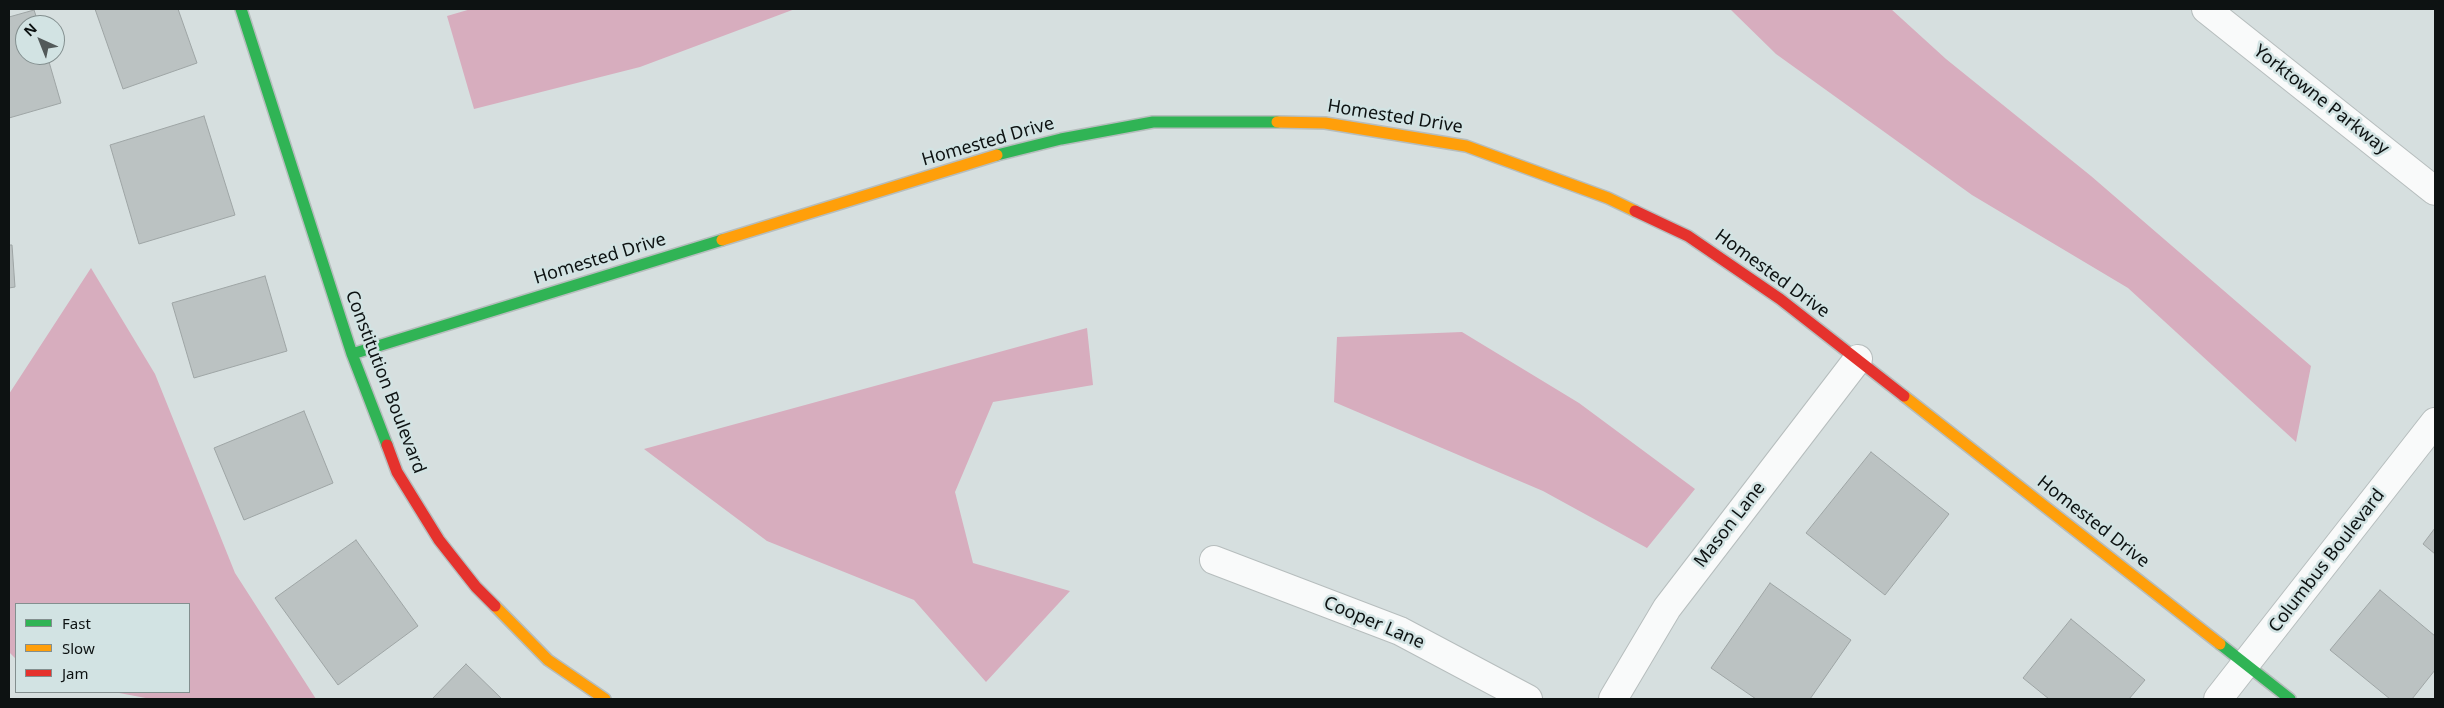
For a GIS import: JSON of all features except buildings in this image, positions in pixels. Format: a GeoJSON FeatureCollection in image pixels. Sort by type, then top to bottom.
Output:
{"type":"FeatureCollection","features":[{"type":"Feature","properties":{"kind":"street","name":"Constitution Boulevard"},"geometry":{"type":"LineString","coordinates":[[241,9],[352,354],[397,472],[439,540],[476,587],[548,660],[605,699]]}},
{"type":"Feature","properties":{"kind":"street","name":"Yorktowne Parkway"},"geometry":{"type":"LineString","coordinates":[[2206,9],[2435,191]]}},
{"type":"Feature","properties":{"kind":"street","name":"Homested Drive"},"geometry":{"type":"LineString","coordinates":[[352,354],[1004,153],[1061,139],[1153,122],[1325,122],[1466,146],[1608,198],[1688,236],[1780,299],[2290,699]]}},
{"type":"Feature","properties":{"kind":"street","name":"Mason Lane"},"geometry":{"type":"LineString","coordinates":[[1613,699],[1667,608],[1858,359]]}},
{"type":"Feature","properties":{"kind":"street","name":"Columbus Boulevard"},"geometry":{"type":"LineString","coordinates":[[2218,699],[2435,422]]}},
{"type":"Feature","properties":{"kind":"street","name":"Cooper Lane"},"geometry":{"type":"LineString","coordinates":[[1214,560],[1400,631],[1528,699]]}},
{"type":"Feature","properties":{"kind":"shaded area"},"geometry":{"type":"Polygon","coordinates":[[[471,9],[795,9],[640,67],[474,109],[447,16],[471,9]]]}},
{"type":"Feature","properties":{"kind":"shaded area"},"geometry":{"type":"Polygon","coordinates":[[[1730,9],[1891,9],[1946,59],[2091,176],[2311,366],[2296,442],[2128,288],[1972,195],[1776,54],[1730,9]]]}},
{"type":"Feature","properties":{"kind":"shaded area"},"geometry":{"type":"Polygon","coordinates":[[[91,268],[155,374],[235,573],[316,699],[151,699],[119,693],[190,693],[190,603],[15,603],[15,658],[9,652],[9,394],[91,268]]]}},
{"type":"Feature","properties":{"kind":"shaded area"},"geometry":{"type":"Polygon","coordinates":[[[1087,328],[1093,385],[993,402],[955,492],[973,563],[1070,591],[986,682],[914,600],[767,541],[644,449],[1087,328]]]}},
{"type":"Feature","properties":{"kind":"shaded area"},"geometry":{"type":"Polygon","coordinates":[[[1462,332],[1579,403],[1695,489],[1647,548],[1543,491],[1334,402],[1337,337],[1462,332]]]}},
{"type":"Feature","properties":{"kind":"traffic: fast"},"geometry":{"type":"LineString","coordinates":[[241,9],[352,354],[387,445]]}},
{"type":"Feature","properties":{"kind":"traffic: fast"},"geometry":{"type":"LineString","coordinates":[[997,155],[1061,139],[1153,122],[1277,122]]}},
{"type":"Feature","properties":{"kind":"traffic: fast"},"geometry":{"type":"LineString","coordinates":[[352,354],[722,240]]}},
{"type":"Feature","properties":{"kind":"traffic: fast"},"geometry":{"type":"LineString","coordinates":[[2220,644],[2290,699]]}},
{"type":"Feature","properties":{"kind":"traffic: slow"},"geometry":{"type":"LineString","coordinates":[[1277,122],[1325,123],[1466,146],[1608,198],[1635,211]]}},
{"type":"Feature","properties":{"kind":"traffic: slow"},"geometry":{"type":"LineString","coordinates":[[722,240],[997,155]]}},
{"type":"Feature","properties":{"kind":"traffic: slow"},"geometry":{"type":"LineString","coordinates":[[1904,396],[2220,644]]}},
{"type":"Feature","properties":{"kind":"traffic: slow"},"geometry":{"type":"LineString","coordinates":[[495,606],[548,660],[605,699]]}},
{"type":"Feature","properties":{"kind":"traffic: jam"},"geometry":{"type":"LineString","coordinates":[[1635,211],[1688,236],[1780,299],[1904,396]]}},
{"type":"Feature","properties":{"kind":"traffic: jam"},"geometry":{"type":"LineString","coordinates":[[387,445],[397,472],[439,540],[476,587],[495,606]]}}]}
